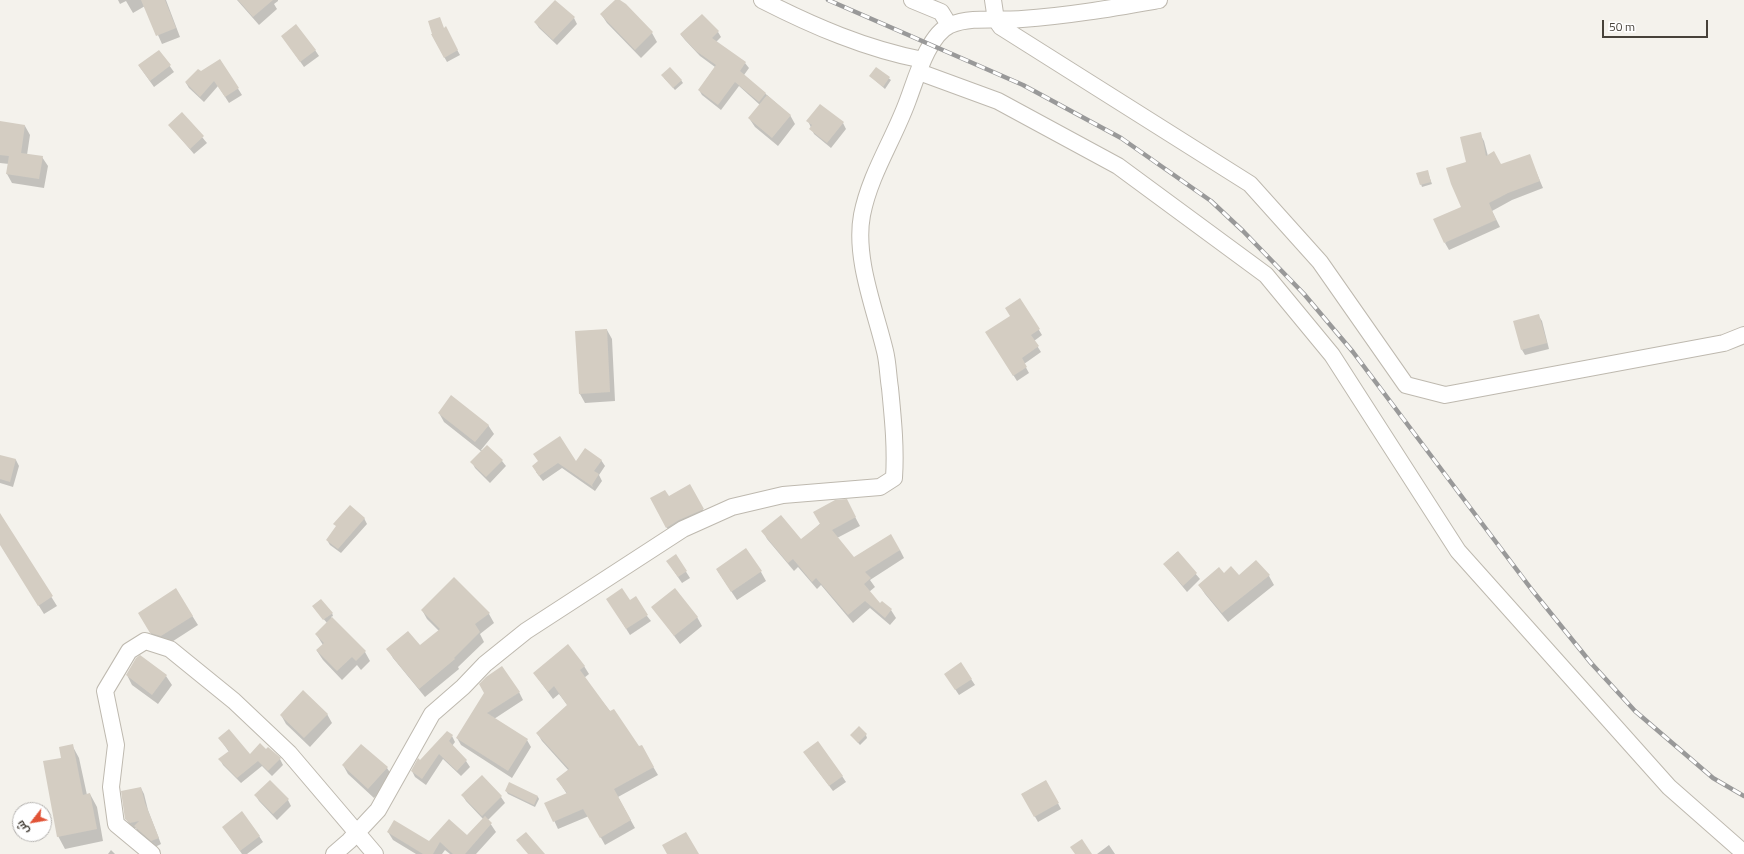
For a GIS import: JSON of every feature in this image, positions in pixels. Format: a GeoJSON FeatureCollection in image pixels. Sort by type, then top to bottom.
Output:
{"type":"FeatureCollection","features":[{"type":"Feature","properties":{"kind":"street"},"geometry":{"type":"LineString","coordinates":[[762,0],[798,18],[841,36],[901,55],[921,66],[998,101],[1118,166],[1266,275],[1332,355],[1458,551],[1669,787],[1744,853]]}},
{"type":"Feature","properties":{"kind":"street"},"geometry":{"type":"LineString","coordinates":[[912,0],[941,12],[950,25]]}},
{"type":"Feature","properties":{"kind":"street"},"geometry":{"type":"LineString","coordinates":[[993,0],[996,20],[1001,27],[1250,184],[1320,262],[1406,385],[1445,395],[1724,343],[1744,335]]}},
{"type":"Feature","properties":{"kind":"street"},"geometry":{"type":"LineString","coordinates":[[334,854],[349,841],[378,810],[432,714],[463,687],[485,664],[526,631],[683,529],[732,507],[783,495],[880,487],[894,478],[896,450],[886,352],[867,281],[861,248],[862,217],[869,186],[903,115],[921,66],[940,32],[950,25],[975,20],[1021,19],[1080,13],[1159,0]]}},
{"type":"Feature","properties":{"kind":"street"},"geometry":{"type":"LineString","coordinates":[[152,854],[116,824],[111,788],[116,745],[105,691],[129,651],[145,641],[170,649],[234,701],[288,753],[375,854]]}},
{"type":"Feature","properties":{"kind":"building"},"geometry":{"type":"Polygon","coordinates":[[[141,0],[165,0],[176,28],[156,36],[141,0]]]}},
{"type":"Feature","properties":{"kind":"building"},"geometry":{"type":"Polygon","coordinates":[[[238,0],[273,0],[253,17],[238,0]]]}},
{"type":"Feature","properties":{"kind":"building"},"geometry":{"type":"Polygon","coordinates":[[[555,0],[575,17],[553,40],[534,22],[555,0]]]}},
{"type":"Feature","properties":{"kind":"building"},"geometry":{"type":"Polygon","coordinates":[[[615,0],[620,0],[626,4],[653,32],[635,50],[600,14],[615,0]]]}},
{"type":"Feature","properties":{"kind":"building"},"geometry":{"type":"Polygon","coordinates":[[[702,14],[719,31],[712,38],[746,62],[740,71],[766,93],[759,102],[735,82],[718,105],[698,90],[716,65],[696,51],[680,34],[702,14]]]}},
{"type":"Feature","properties":{"kind":"building"},"geometry":{"type":"Polygon","coordinates":[[[440,17],[444,28],[446,26],[458,50],[444,58],[431,34],[428,21],[440,17]]]}},
{"type":"Feature","properties":{"kind":"building"},"geometry":{"type":"Polygon","coordinates":[[[296,24],[316,50],[300,62],[281,36],[296,24]]]}},
{"type":"Feature","properties":{"kind":"building"},"geometry":{"type":"Polygon","coordinates":[[[159,50],[171,65],[150,81],[138,65],[159,50]]]}},
{"type":"Feature","properties":{"kind":"building"},"geometry":{"type":"Polygon","coordinates":[[[220,59],[239,88],[225,97],[214,81],[200,97],[185,82],[198,69],[201,71],[220,59]]]}},
{"type":"Feature","properties":{"kind":"building"},"geometry":{"type":"Polygon","coordinates":[[[670,67],[682,80],[673,88],[661,75],[670,67]]]}},
{"type":"Feature","properties":{"kind":"building"},"geometry":{"type":"Polygon","coordinates":[[[876,67],[890,77],[883,87],[869,76],[876,67]]]}},
{"type":"Feature","properties":{"kind":"building"},"geometry":{"type":"Polygon","coordinates":[[[767,95],[791,115],[772,138],[748,118],[767,95]]]}},
{"type":"Feature","properties":{"kind":"building"},"geometry":{"type":"Polygon","coordinates":[[[820,104],[844,122],[827,143],[809,129],[812,125],[806,121],[820,104]]]}},
{"type":"Feature","properties":{"kind":"building"},"geometry":{"type":"Polygon","coordinates":[[[182,112],[204,136],[190,149],[168,125],[182,112]]]}},
{"type":"Feature","properties":{"kind":"building"},"geometry":{"type":"Polygon","coordinates":[[[0,121],[25,125],[21,153],[43,156],[39,179],[6,174],[9,156],[0,155],[0,121]]]}},
{"type":"Feature","properties":{"kind":"building"},"geometry":{"type":"Polygon","coordinates":[[[1481,132],[1486,156],[1494,151],[1501,164],[1530,154],[1540,181],[1508,193],[1489,203],[1496,220],[1444,243],[1433,219],[1461,207],[1446,168],[1466,162],[1460,137],[1481,132]]]}},
{"type":"Feature","properties":{"kind":"building"},"geometry":{"type":"Polygon","coordinates":[[[1428,170],[1431,182],[1420,185],[1416,173],[1428,170]]]}},
{"type":"Feature","properties":{"kind":"building"},"geometry":{"type":"Polygon","coordinates":[[[1020,298],[1040,329],[1031,335],[1039,346],[1022,358],[1027,367],[1013,376],[985,332],[1010,316],[1005,308],[1020,298]]]}},
{"type":"Feature","properties":{"kind":"building"},"geometry":{"type":"Polygon","coordinates":[[[1539,314],[1547,343],[1521,350],[1513,321],[1539,314]]]}},
{"type":"Feature","properties":{"kind":"building"},"geometry":{"type":"Polygon","coordinates":[[[607,329],[610,392],[579,394],[575,331],[607,329]]]}},
{"type":"Feature","properties":{"kind":"building"},"geometry":{"type":"Polygon","coordinates":[[[451,395],[489,425],[475,442],[438,413],[451,395]]]}},
{"type":"Feature","properties":{"kind":"building"},"geometry":{"type":"Polygon","coordinates":[[[560,436],[576,461],[585,448],[602,460],[594,471],[599,474],[592,485],[593,487],[558,463],[539,476],[532,466],[538,461],[533,454],[560,436]]]}},
{"type":"Feature","properties":{"kind":"building"},"geometry":{"type":"Polygon","coordinates":[[[487,445],[503,460],[486,477],[470,462],[487,445]]]}},
{"type":"Feature","properties":{"kind":"building"},"geometry":{"type":"Polygon","coordinates":[[[0,455],[16,459],[10,482],[0,479],[0,455]]]}},
{"type":"Feature","properties":{"kind":"building"},"geometry":{"type":"Polygon","coordinates":[[[690,484],[704,509],[679,520],[666,528],[650,498],[665,490],[669,496],[690,484]]]}},
{"type":"Feature","properties":{"kind":"building"},"geometry":{"type":"Polygon","coordinates":[[[847,499],[856,517],[832,530],[854,557],[891,534],[900,550],[865,572],[871,578],[864,584],[880,603],[882,601],[892,609],[885,618],[865,601],[848,615],[816,578],[812,582],[793,559],[788,563],[761,531],[781,515],[801,539],[820,524],[813,512],[835,500],[847,499]]]}},
{"type":"Feature","properties":{"kind":"building"},"geometry":{"type":"Polygon","coordinates":[[[350,505],[365,518],[338,549],[326,540],[336,526],[333,524],[350,505]]]}},
{"type":"Feature","properties":{"kind":"building"},"geometry":{"type":"Polygon","coordinates":[[[0,513],[53,596],[38,606],[0,545],[0,513]]]}},
{"type":"Feature","properties":{"kind":"building"},"geometry":{"type":"Polygon","coordinates":[[[746,548],[762,571],[731,592],[716,569],[746,548]]]}},
{"type":"Feature","properties":{"kind":"building"},"geometry":{"type":"Polygon","coordinates":[[[1178,551],[1197,573],[1183,586],[1163,564],[1178,551]]]}},
{"type":"Feature","properties":{"kind":"building"},"geometry":{"type":"Polygon","coordinates":[[[676,554],[687,571],[678,577],[666,561],[676,554]]]}},
{"type":"Feature","properties":{"kind":"building"},"geometry":{"type":"Polygon","coordinates":[[[1256,560],[1270,575],[1222,613],[1198,585],[1219,567],[1224,573],[1231,566],[1239,575],[1256,560]]]}},
{"type":"Feature","properties":{"kind":"building"},"geometry":{"type":"Polygon","coordinates":[[[454,577],[490,613],[475,624],[480,632],[454,658],[455,659],[419,689],[386,649],[408,631],[420,645],[440,629],[421,610],[454,577]]]}},
{"type":"Feature","properties":{"kind":"building"},"geometry":{"type":"Polygon","coordinates":[[[176,588],[193,616],[161,636],[150,633],[138,613],[176,588]]]}},
{"type":"Feature","properties":{"kind":"building"},"geometry":{"type":"Polygon","coordinates":[[[622,588],[630,600],[636,596],[648,615],[626,629],[606,599],[622,588]]]}},
{"type":"Feature","properties":{"kind":"building"},"geometry":{"type":"Polygon","coordinates":[[[675,588],[698,617],[674,636],[651,607],[675,588]]]}},
{"type":"Feature","properties":{"kind":"building"},"geometry":{"type":"Polygon","coordinates":[[[321,599],[333,613],[323,620],[312,606],[321,599]]]}},
{"type":"Feature","properties":{"kind":"building"},"geometry":{"type":"Polygon","coordinates":[[[332,617],[366,651],[356,661],[352,657],[337,671],[316,650],[324,643],[315,634],[332,617]]]}},
{"type":"Feature","properties":{"kind":"building"},"geometry":{"type":"Polygon","coordinates":[[[568,644],[585,666],[580,670],[610,711],[614,709],[639,746],[642,745],[654,767],[614,789],[631,820],[600,838],[583,809],[553,822],[544,803],[567,793],[556,779],[569,769],[536,733],[567,705],[554,686],[548,692],[533,673],[568,644]]]}},
{"type":"Feature","properties":{"kind":"building"},"geometry":{"type":"Polygon","coordinates":[[[140,655],[167,675],[152,695],[126,675],[136,658],[140,655]]]}},
{"type":"Feature","properties":{"kind":"building"},"geometry":{"type":"Polygon","coordinates":[[[961,662],[972,679],[955,690],[944,674],[961,662]]]}},
{"type":"Feature","properties":{"kind":"building"},"geometry":{"type":"Polygon","coordinates":[[[502,666],[520,692],[487,713],[528,739],[508,771],[456,738],[484,693],[479,684],[502,666]]]}},
{"type":"Feature","properties":{"kind":"building"},"geometry":{"type":"Polygon","coordinates":[[[303,690],[328,714],[304,738],[280,715],[303,690]]]}},
{"type":"Feature","properties":{"kind":"building"},"geometry":{"type":"Polygon","coordinates":[[[859,726],[867,734],[858,743],[850,735],[859,726]]]}},
{"type":"Feature","properties":{"kind":"building"},"geometry":{"type":"Polygon","coordinates":[[[229,729],[250,754],[260,743],[266,749],[268,747],[281,758],[268,771],[258,761],[237,778],[218,759],[229,751],[218,738],[229,729]]]}},
{"type":"Feature","properties":{"kind":"building"},"geometry":{"type":"Polygon","coordinates":[[[447,731],[453,735],[449,741],[467,760],[457,771],[439,754],[422,779],[411,771],[418,758],[420,760],[447,731]]]}},
{"type":"Feature","properties":{"kind":"building"},"geometry":{"type":"Polygon","coordinates":[[[818,741],[843,776],[829,786],[803,752],[818,741]]]}},
{"type":"Feature","properties":{"kind":"building"},"geometry":{"type":"Polygon","coordinates":[[[73,744],[83,795],[90,793],[97,829],[57,837],[52,802],[51,802],[43,761],[61,758],[59,747],[73,744]]]}},
{"type":"Feature","properties":{"kind":"building"},"geometry":{"type":"Polygon","coordinates":[[[361,744],[388,767],[368,789],[342,765],[361,744]]]}},
{"type":"Feature","properties":{"kind":"building"},"geometry":{"type":"Polygon","coordinates":[[[482,775],[502,796],[482,816],[461,795],[482,775]]]}},
{"type":"Feature","properties":{"kind":"building"},"geometry":{"type":"Polygon","coordinates":[[[270,780],[289,799],[273,814],[254,795],[270,780]]]}},
{"type":"Feature","properties":{"kind":"building"},"geometry":{"type":"Polygon","coordinates":[[[1046,780],[1059,803],[1034,817],[1021,794],[1046,780]]]}},
{"type":"Feature","properties":{"kind":"building"},"geometry":{"type":"Polygon","coordinates":[[[509,782],[538,796],[534,805],[505,791],[509,782]]]}},
{"type":"Feature","properties":{"kind":"building"},"geometry":{"type":"Polygon","coordinates":[[[141,787],[145,803],[159,838],[151,841],[134,826],[139,821],[130,823],[125,819],[121,791],[141,787]]]}},
{"type":"Feature","properties":{"kind":"building"},"geometry":{"type":"Polygon","coordinates":[[[242,811],[260,836],[240,851],[222,827],[242,811]]]}},
{"type":"Feature","properties":{"kind":"building"},"geometry":{"type":"Polygon","coordinates":[[[485,816],[492,823],[465,854],[453,854],[440,842],[433,854],[423,854],[387,832],[394,820],[429,841],[449,819],[467,835],[485,816]]]}},
{"type":"Feature","properties":{"kind":"building"},"geometry":{"type":"Polygon","coordinates":[[[526,832],[545,854],[528,854],[516,840],[526,832]]]}},
{"type":"Feature","properties":{"kind":"building"},"geometry":{"type":"Polygon","coordinates":[[[686,832],[699,854],[667,854],[662,845],[686,832]]]}},
{"type":"Feature","properties":{"kind":"building"},"geometry":{"type":"Polygon","coordinates":[[[1082,839],[1092,854],[1075,854],[1070,847],[1082,839]]]}},
{"type":"Feature","properties":{"kind":"railway"},"geometry":{"type":"LineString","coordinates":[[828,0],[1023,85],[1121,138],[1211,201],[1243,231],[1304,294],[1353,352],[1532,590],[1591,663],[1635,711],[1713,778],[1744,796]]}}]}
